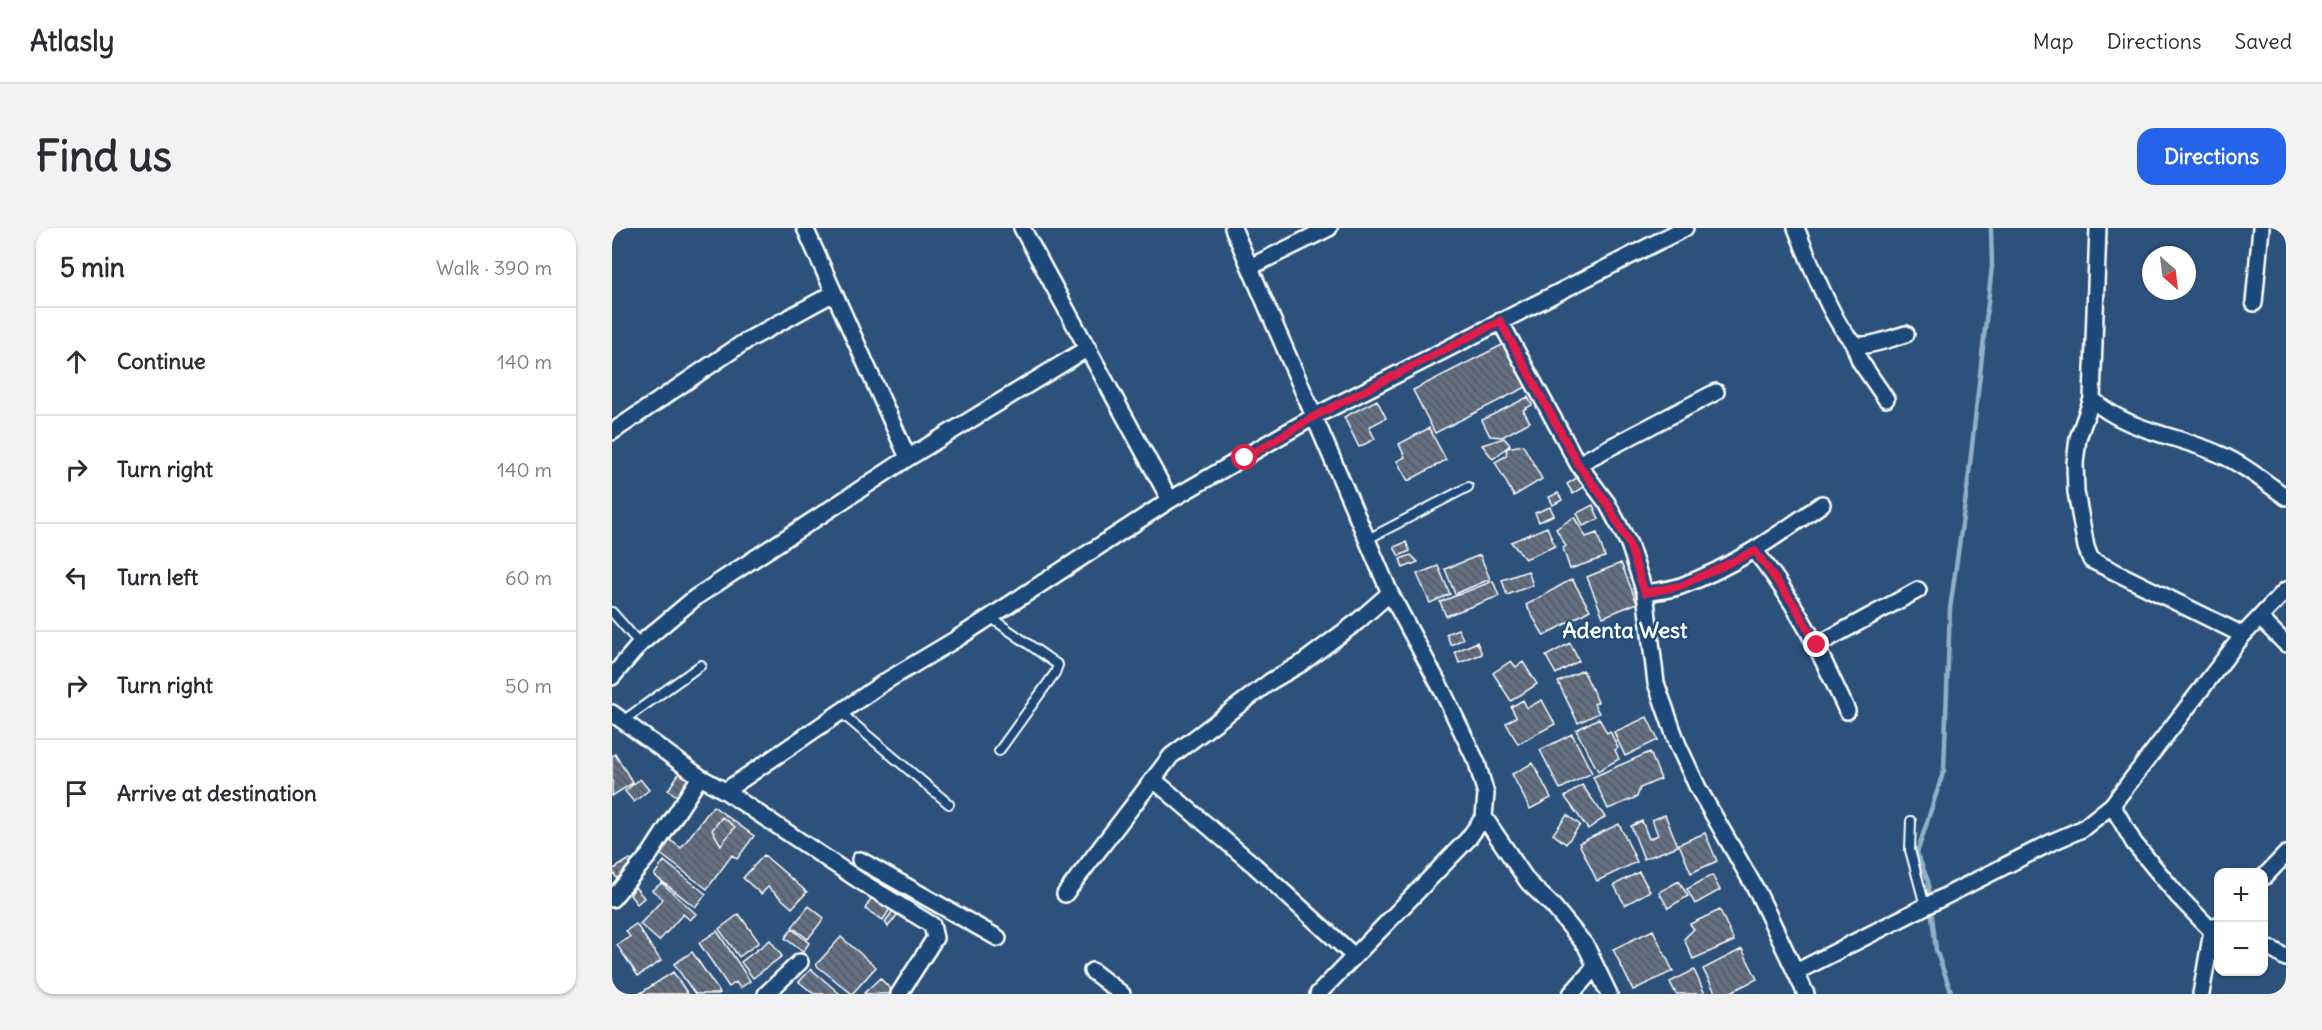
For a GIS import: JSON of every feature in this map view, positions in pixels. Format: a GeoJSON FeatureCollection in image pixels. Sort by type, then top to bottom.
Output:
{"type":"FeatureCollection","features":[{"type":"Feature","properties":{"kind":"street"},"geometry":{"type":"LineString","coordinates":[[805,228],[908,458]]}},
{"type":"Feature","properties":{"kind":"street"},"geometry":{"type":"LineString","coordinates":[[1022,228],[1170,500]]}},
{"type":"Feature","properties":{"kind":"street"},"geometry":{"type":"LineString","coordinates":[[1233,228],[1366,540],[1390,593],[1477,763],[1486,794],[1484,817],[1468,839],[1318,994]]}},
{"type":"Feature","properties":{"kind":"street"},"geometry":{"type":"LineString","coordinates":[[1251,267],[1329,228]]}},
{"type":"Feature","properties":{"kind":"street"},"geometry":{"type":"LineString","coordinates":[[725,791],[840,712],[1170,500],[1315,416],[1685,228]]}},
{"type":"Feature","properties":{"kind":"street"},"geometry":{"type":"LineString","coordinates":[[1797,228],[1835,318],[1853,342],[1860,361],[1886,399]]}},
{"type":"Feature","properties":{"kind":"street"},"geometry":{"type":"LineString","coordinates":[[2098,228],[2092,399],[2078,438],[2075,463],[2076,492],[2086,547],[2091,560],[2243,635]]}},
{"type":"Feature","properties":{"kind":"street"},"geometry":{"type":"LineString","coordinates":[[2254,303],[2261,228]]}},
{"type":"Feature","properties":{"kind":"street"},"geometry":{"type":"LineString","coordinates":[[612,432],[746,341],[834,293]]}},
{"type":"Feature","properties":{"kind":"street"},"geometry":{"type":"LineString","coordinates":[[1500,321],[1578,464],[1607,503],[1629,544],[1645,593],[1656,682],[1678,745],[1698,788],[1758,893],[1806,994]]}},
{"type":"Feature","properties":{"kind":"street"},"geometry":{"type":"LineString","coordinates":[[1853,342],[1861,345],[1906,334]]}},
{"type":"Feature","properties":{"kind":"street"},"geometry":{"type":"LineString","coordinates":[[612,677],[640,644],[696,597],[908,458],[1088,348]]}},
{"type":"Feature","properties":{"kind":"street"},"geometry":{"type":"LineString","coordinates":[[1578,464],[1716,392]]}},
{"type":"Feature","properties":{"kind":"street"},"geometry":{"type":"LineString","coordinates":[[2092,399],[2118,420],[2188,441],[2222,455],[2286,497]]}},
{"type":"Feature","properties":{"kind":"street"},"geometry":{"type":"LineString","coordinates":[[1645,593],[1680,586],[1755,551],[1822,504]]}},
{"type":"Feature","properties":{"kind":"street"},"geometry":{"type":"LineString","coordinates":[[1755,551],[1795,606],[1817,645],[1847,711]]}},
{"type":"Feature","properties":{"kind":"street"},"geometry":{"type":"LineString","coordinates":[[1817,645],[1918,590]]}},
{"type":"Feature","properties":{"kind":"street"},"geometry":{"type":"LineString","coordinates":[[1796,972],[2082,829],[2112,805],[2243,635],[2286,590]]}},
{"type":"Feature","properties":{"kind":"street"},"geometry":{"type":"LineString","coordinates":[[1065,894],[1171,756],[1271,681],[1302,663],[1357,622],[1390,593]]}},
{"type":"Feature","properties":{"kind":"street"},"geometry":{"type":"LineString","coordinates":[[2260,618],[2286,644]]}},
{"type":"Feature","properties":{"kind":"street"},"geometry":{"type":"LineString","coordinates":[[618,716],[700,777],[932,925],[935,938],[902,993]]}},
{"type":"Feature","properties":{"kind":"street"},"geometry":{"type":"LineString","coordinates":[[612,899],[650,854],[700,777]]}},
{"type":"Feature","properties":{"kind":"street"},"geometry":{"type":"LineString","coordinates":[[1154,780],[1255,866],[1354,956]]}},
{"type":"Feature","properties":{"kind":"street"},"geometry":{"type":"LineString","coordinates":[[2112,805],[2134,843],[2178,896],[2214,927]]}},
{"type":"Feature","properties":{"kind":"street"},"geometry":{"type":"LineString","coordinates":[[1484,817],[1528,882],[1553,906],[1586,946],[1609,994]]}},
{"type":"Feature","properties":{"kind":"street"},"geometry":{"type":"LineString","coordinates":[[2268,873],[2286,854]]}},
{"type":"Feature","properties":{"kind":"street"},"geometry":{"type":"LineString","coordinates":[[860,860],[998,938]]}},
{"type":"Feature","properties":{"kind":"street"},"geometry":{"type":"LineString","coordinates":[[887,897],[899,881]]}},
{"type":"Feature","properties":{"kind":"street"},"geometry":{"type":"LineString","coordinates":[[932,925],[945,908]]}},
{"type":"Feature","properties":{"kind":"street"},"geometry":{"type":"LineString","coordinates":[[2200,994],[2214,937]]}},
{"type":"Feature","properties":{"kind":"street"},"geometry":{"type":"LineString","coordinates":[[2268,949],[2286,958]]}},
{"type":"Feature","properties":{"kind":"street"},"geometry":{"type":"LineString","coordinates":[[766,994],[800,962]]}},
{"type":"Feature","properties":{"kind":"street"},"geometry":{"type":"LineString","coordinates":[[1571,994],[1595,967]]}},
{"type":"Feature","properties":{"kind":"street"},"geometry":{"type":"LineString","coordinates":[[1092,971],[1122,994]]}},
{"type":"Feature","properties":{"kind":"lane"},"geometry":{"type":"LineString","coordinates":[[1366,540],[1468,487]]}},
{"type":"Feature","properties":{"kind":"lane"},"geometry":{"type":"LineString","coordinates":[[612,612],[640,644]]}},
{"type":"Feature","properties":{"kind":"lane"},"geometry":{"type":"LineString","coordinates":[[990,617],[1058,665],[1055,673],[999,751]]}},
{"type":"Feature","properties":{"kind":"lane"},"geometry":{"type":"LineString","coordinates":[[618,716],[701,665]]}},
{"type":"Feature","properties":{"kind":"lane"},"geometry":{"type":"LineString","coordinates":[[840,712],[949,804]]}},
{"type":"Feature","properties":{"kind":"lane"},"geometry":{"type":"LineString","coordinates":[[1911,821],[1910,850],[1925,906]]}},
{"type":"Feature","properties":{"kind":"building"},"geometry":{"type":"Polygon","coordinates":[[[1504,344],[1526,387],[1435,433],[1413,390],[1504,344]]]}},
{"type":"Feature","properties":{"kind":"building"},"geometry":{"type":"Polygon","coordinates":[[[1528,397],[1532,405],[1523,410],[1530,422],[1502,437],[1490,436],[1482,420],[1528,397]]]}},
{"type":"Feature","properties":{"kind":"building"},"geometry":{"type":"Polygon","coordinates":[[[1377,400],[1386,418],[1369,427],[1375,439],[1359,447],[1344,417],[1377,400]]]}},
{"type":"Feature","properties":{"kind":"building"},"geometry":{"type":"Polygon","coordinates":[[[1429,428],[1446,460],[1408,481],[1397,461],[1405,457],[1399,444],[1429,428]]]}},
{"type":"Feature","properties":{"kind":"building"},"geometry":{"type":"Polygon","coordinates":[[[1504,438],[1510,445],[1493,459],[1482,445],[1504,438]]]}},
{"type":"Feature","properties":{"kind":"building"},"geometry":{"type":"Polygon","coordinates":[[[1523,445],[1542,479],[1514,496],[1495,462],[1506,456],[1507,448],[1523,445]]]}},
{"type":"Feature","properties":{"kind":"building"},"geometry":{"type":"Polygon","coordinates":[[[1578,477],[1584,487],[1573,494],[1567,484],[1578,477]]]}},
{"type":"Feature","properties":{"kind":"building"},"geometry":{"type":"Polygon","coordinates":[[[1558,493],[1562,500],[1553,505],[1549,497],[1558,493]]]}},
{"type":"Feature","properties":{"kind":"building"},"geometry":{"type":"Polygon","coordinates":[[[1593,505],[1599,519],[1583,526],[1577,513],[1593,505]]]}},
{"type":"Feature","properties":{"kind":"building"},"geometry":{"type":"Polygon","coordinates":[[[1550,507],[1554,515],[1539,522],[1535,513],[1550,507]]]}},
{"type":"Feature","properties":{"kind":"building"},"geometry":{"type":"Polygon","coordinates":[[[1574,517],[1586,537],[1597,533],[1605,557],[1570,569],[1563,548],[1566,546],[1556,529],[1574,517]]]}},
{"type":"Feature","properties":{"kind":"building"},"geometry":{"type":"Polygon","coordinates":[[[1547,527],[1555,546],[1525,559],[1511,542],[1547,527]]]}},
{"type":"Feature","properties":{"kind":"building"},"geometry":{"type":"Polygon","coordinates":[[[1406,542],[1410,551],[1399,556],[1394,547],[1406,542]]]}},
{"type":"Feature","properties":{"kind":"building"},"geometry":{"type":"Polygon","coordinates":[[[1411,555],[1418,562],[1403,568],[1400,559],[1411,555]]]}},
{"type":"Feature","properties":{"kind":"building"},"geometry":{"type":"Polygon","coordinates":[[[1480,555],[1490,579],[1455,594],[1445,569],[1480,555]]]}},
{"type":"Feature","properties":{"kind":"building"},"geometry":{"type":"Polygon","coordinates":[[[1621,563],[1637,603],[1603,617],[1587,577],[1621,563]]]}},
{"type":"Feature","properties":{"kind":"building"},"geometry":{"type":"Polygon","coordinates":[[[1438,566],[1450,594],[1430,603],[1417,574],[1438,566]]]}},
{"type":"Feature","properties":{"kind":"building"},"geometry":{"type":"Polygon","coordinates":[[[1528,571],[1533,585],[1507,595],[1502,580],[1528,571]]]}},
{"type":"Feature","properties":{"kind":"building"},"geometry":{"type":"Polygon","coordinates":[[[1572,579],[1590,610],[1544,636],[1526,605],[1572,579]]]}},
{"type":"Feature","properties":{"kind":"building"},"geometry":{"type":"Polygon","coordinates":[[[1493,581],[1499,596],[1446,616],[1440,602],[1493,581]]]}},
{"type":"Feature","properties":{"kind":"building"},"geometry":{"type":"Polygon","coordinates":[[[1458,629],[1463,639],[1451,645],[1446,634],[1458,629]]]}},
{"type":"Feature","properties":{"kind":"building"},"geometry":{"type":"Polygon","coordinates":[[[1477,642],[1482,654],[1459,663],[1455,652],[1477,642]]]}},
{"type":"Feature","properties":{"kind":"building"},"geometry":{"type":"Polygon","coordinates":[[[1570,643],[1579,661],[1556,674],[1546,656],[1570,643]]]}},
{"type":"Feature","properties":{"kind":"building"},"geometry":{"type":"Polygon","coordinates":[[[1511,661],[1516,667],[1523,662],[1537,684],[1511,701],[1493,673],[1511,661]]]}},
{"type":"Feature","properties":{"kind":"building"},"geometry":{"type":"Polygon","coordinates":[[[1583,670],[1598,702],[1594,704],[1599,713],[1578,723],[1558,682],[1583,670]]]}},
{"type":"Feature","properties":{"kind":"building"},"geometry":{"type":"Polygon","coordinates":[[[1523,700],[1527,708],[1542,700],[1555,724],[1518,744],[1506,723],[1516,717],[1511,707],[1523,700]]]}},
{"type":"Feature","properties":{"kind":"building"},"geometry":{"type":"Polygon","coordinates":[[[1647,717],[1658,740],[1625,756],[1614,732],[1647,717]]]}},
{"type":"Feature","properties":{"kind":"building"},"geometry":{"type":"Polygon","coordinates":[[[1599,718],[1607,733],[1610,731],[1618,748],[1615,750],[1619,759],[1598,771],[1576,730],[1599,718]]]}},
{"type":"Feature","properties":{"kind":"building"},"geometry":{"type":"Polygon","coordinates":[[[1572,734],[1592,773],[1560,789],[1540,750],[1572,734]]]}},
{"type":"Feature","properties":{"kind":"building"},"geometry":{"type":"Polygon","coordinates":[[[1650,752],[1661,779],[1640,788],[1637,797],[1608,809],[1593,777],[1650,752]]]}},
{"type":"Feature","properties":{"kind":"building"},"geometry":{"type":"Polygon","coordinates":[[[615,754],[633,783],[612,796],[612,756],[615,754]]]}},
{"type":"Feature","properties":{"kind":"building"},"geometry":{"type":"Polygon","coordinates":[[[1533,763],[1551,798],[1530,809],[1512,774],[1533,763]]]}},
{"type":"Feature","properties":{"kind":"building"},"geometry":{"type":"Polygon","coordinates":[[[680,772],[692,780],[680,798],[668,790],[680,772]]]}},
{"type":"Feature","properties":{"kind":"building"},"geometry":{"type":"Polygon","coordinates":[[[640,779],[649,790],[634,802],[625,791],[640,779]]]}},
{"type":"Feature","properties":{"kind":"building"},"geometry":{"type":"Polygon","coordinates":[[[1582,785],[1605,817],[1588,829],[1565,797],[1582,785]]]}},
{"type":"Feature","properties":{"kind":"building"},"geometry":{"type":"Polygon","coordinates":[[[713,806],[754,836],[737,859],[732,855],[707,889],[659,853],[670,840],[681,848],[713,806]]]}},
{"type":"Feature","properties":{"kind":"building"},"geometry":{"type":"Polygon","coordinates":[[[1567,815],[1580,825],[1566,844],[1553,834],[1567,815]]]}},
{"type":"Feature","properties":{"kind":"building"},"geometry":{"type":"Polygon","coordinates":[[[1665,815],[1678,846],[1644,859],[1631,826],[1642,821],[1649,839],[1658,835],[1652,820],[1665,815]]]}},
{"type":"Feature","properties":{"kind":"building"},"geometry":{"type":"Polygon","coordinates":[[[722,817],[735,827],[721,845],[712,830],[722,817]]]}},
{"type":"Feature","properties":{"kind":"building"},"geometry":{"type":"Polygon","coordinates":[[[1619,824],[1637,862],[1597,881],[1579,843],[1619,824]]]}},
{"type":"Feature","properties":{"kind":"building"},"geometry":{"type":"Polygon","coordinates":[[[1705,833],[1717,861],[1691,873],[1679,844],[1705,833]]]}},
{"type":"Feature","properties":{"kind":"building"},"geometry":{"type":"Polygon","coordinates":[[[764,855],[807,892],[792,908],[768,887],[761,894],[743,878],[764,855]]]}},
{"type":"Feature","properties":{"kind":"building"},"geometry":{"type":"Polygon","coordinates":[[[630,859],[635,867],[617,879],[612,870],[630,859]]]}},
{"type":"Feature","properties":{"kind":"building"},"geometry":{"type":"Polygon","coordinates":[[[664,861],[706,894],[695,907],[654,875],[664,861]]]}},
{"type":"Feature","properties":{"kind":"building"},"geometry":{"type":"Polygon","coordinates":[[[1639,872],[1650,891],[1625,905],[1614,885],[1639,872]]]}},
{"type":"Feature","properties":{"kind":"building"},"geometry":{"type":"Polygon","coordinates":[[[1712,875],[1720,890],[1695,904],[1687,889],[1712,875]]]}},
{"type":"Feature","properties":{"kind":"building"},"geometry":{"type":"Polygon","coordinates":[[[1679,881],[1688,896],[1668,908],[1659,892],[1679,881]]]}},
{"type":"Feature","properties":{"kind":"building"},"geometry":{"type":"Polygon","coordinates":[[[662,883],[696,914],[690,920],[683,914],[659,941],[640,924],[663,899],[652,890],[662,883]]]}},
{"type":"Feature","properties":{"kind":"building"},"geometry":{"type":"Polygon","coordinates":[[[635,887],[644,898],[637,904],[630,895],[635,887]]]}},
{"type":"Feature","properties":{"kind":"building"},"geometry":{"type":"Polygon","coordinates":[[[874,893],[893,904],[883,920],[865,909],[874,893]]]}},
{"type":"Feature","properties":{"kind":"building"},"geometry":{"type":"Polygon","coordinates":[[[809,906],[824,918],[808,939],[792,927],[809,906]]]}},
{"type":"Feature","properties":{"kind":"building"},"geometry":{"type":"Polygon","coordinates":[[[1720,910],[1734,941],[1693,959],[1684,939],[1694,929],[1690,924],[1720,910]]]}},
{"type":"Feature","properties":{"kind":"building"},"geometry":{"type":"Polygon","coordinates":[[[893,911],[897,915],[888,927],[885,922],[893,911]]]}},
{"type":"Feature","properties":{"kind":"building"},"geometry":{"type":"Polygon","coordinates":[[[739,914],[759,942],[739,957],[719,929],[739,914]]]}},
{"type":"Feature","properties":{"kind":"building"},"geometry":{"type":"Polygon","coordinates":[[[636,924],[661,961],[638,976],[617,945],[630,937],[626,931],[636,924]]]}},
{"type":"Feature","properties":{"kind":"building"},"geometry":{"type":"Polygon","coordinates":[[[792,929],[809,943],[803,952],[785,938],[792,929]]]}},
{"type":"Feature","properties":{"kind":"building"},"geometry":{"type":"Polygon","coordinates":[[[1653,930],[1673,971],[1633,990],[1613,949],[1653,930]]]}},
{"type":"Feature","properties":{"kind":"building"},"geometry":{"type":"Polygon","coordinates":[[[717,931],[750,981],[740,988],[736,982],[729,987],[699,943],[717,931]]]}},
{"type":"Feature","properties":{"kind":"building"},"geometry":{"type":"Polygon","coordinates":[[[841,937],[876,967],[852,994],[816,965],[841,937]]]}},
{"type":"Feature","properties":{"kind":"building"},"geometry":{"type":"Polygon","coordinates":[[[770,940],[782,956],[753,978],[741,962],[770,940]]]}},
{"type":"Feature","properties":{"kind":"building"},"geometry":{"type":"Polygon","coordinates":[[[1742,949],[1757,979],[1727,994],[1716,994],[1703,969],[1742,949]]]}},
{"type":"Feature","properties":{"kind":"building"},"geometry":{"type":"Polygon","coordinates":[[[692,952],[720,993],[695,994],[674,964],[692,952]]]}},
{"type":"Feature","properties":{"kind":"building"},"geometry":{"type":"Polygon","coordinates":[[[811,969],[840,994],[814,994],[799,982],[811,969]]]}},
{"type":"Feature","properties":{"kind":"building"},"geometry":{"type":"Polygon","coordinates":[[[1694,970],[1705,994],[1676,994],[1670,982],[1694,970]]]}},
{"type":"Feature","properties":{"kind":"building"},"geometry":{"type":"Polygon","coordinates":[[[673,972],[688,994],[639,994],[673,972]]]}},
{"type":"Feature","properties":{"kind":"building"},"geometry":{"type":"Polygon","coordinates":[[[880,978],[892,991],[888,994],[864,993],[880,978]]]}},
{"type":"Feature","properties":{"kind":"waterway"},"geometry":{"type":"LineString","coordinates":[[1952,994],[1936,950],[1928,881],[1917,853],[1944,770],[1950,609],[1968,482],[1992,266],[1991,228]]}},
{"type":"Feature","properties":{"kind":"district","name":"Adenta West"},"geometry":{"type":"Point","coordinates":[1625,630]}},
{"type":"Feature","properties":{"kind":"route"},"geometry":{"type":"LineString","coordinates":[[1245,458],[1315,416],[1500,321],[1578,464],[1607,503],[1629,544],[1645,593],[1680,586],[1755,551],[1779,581],[1817,645]]}}]}
